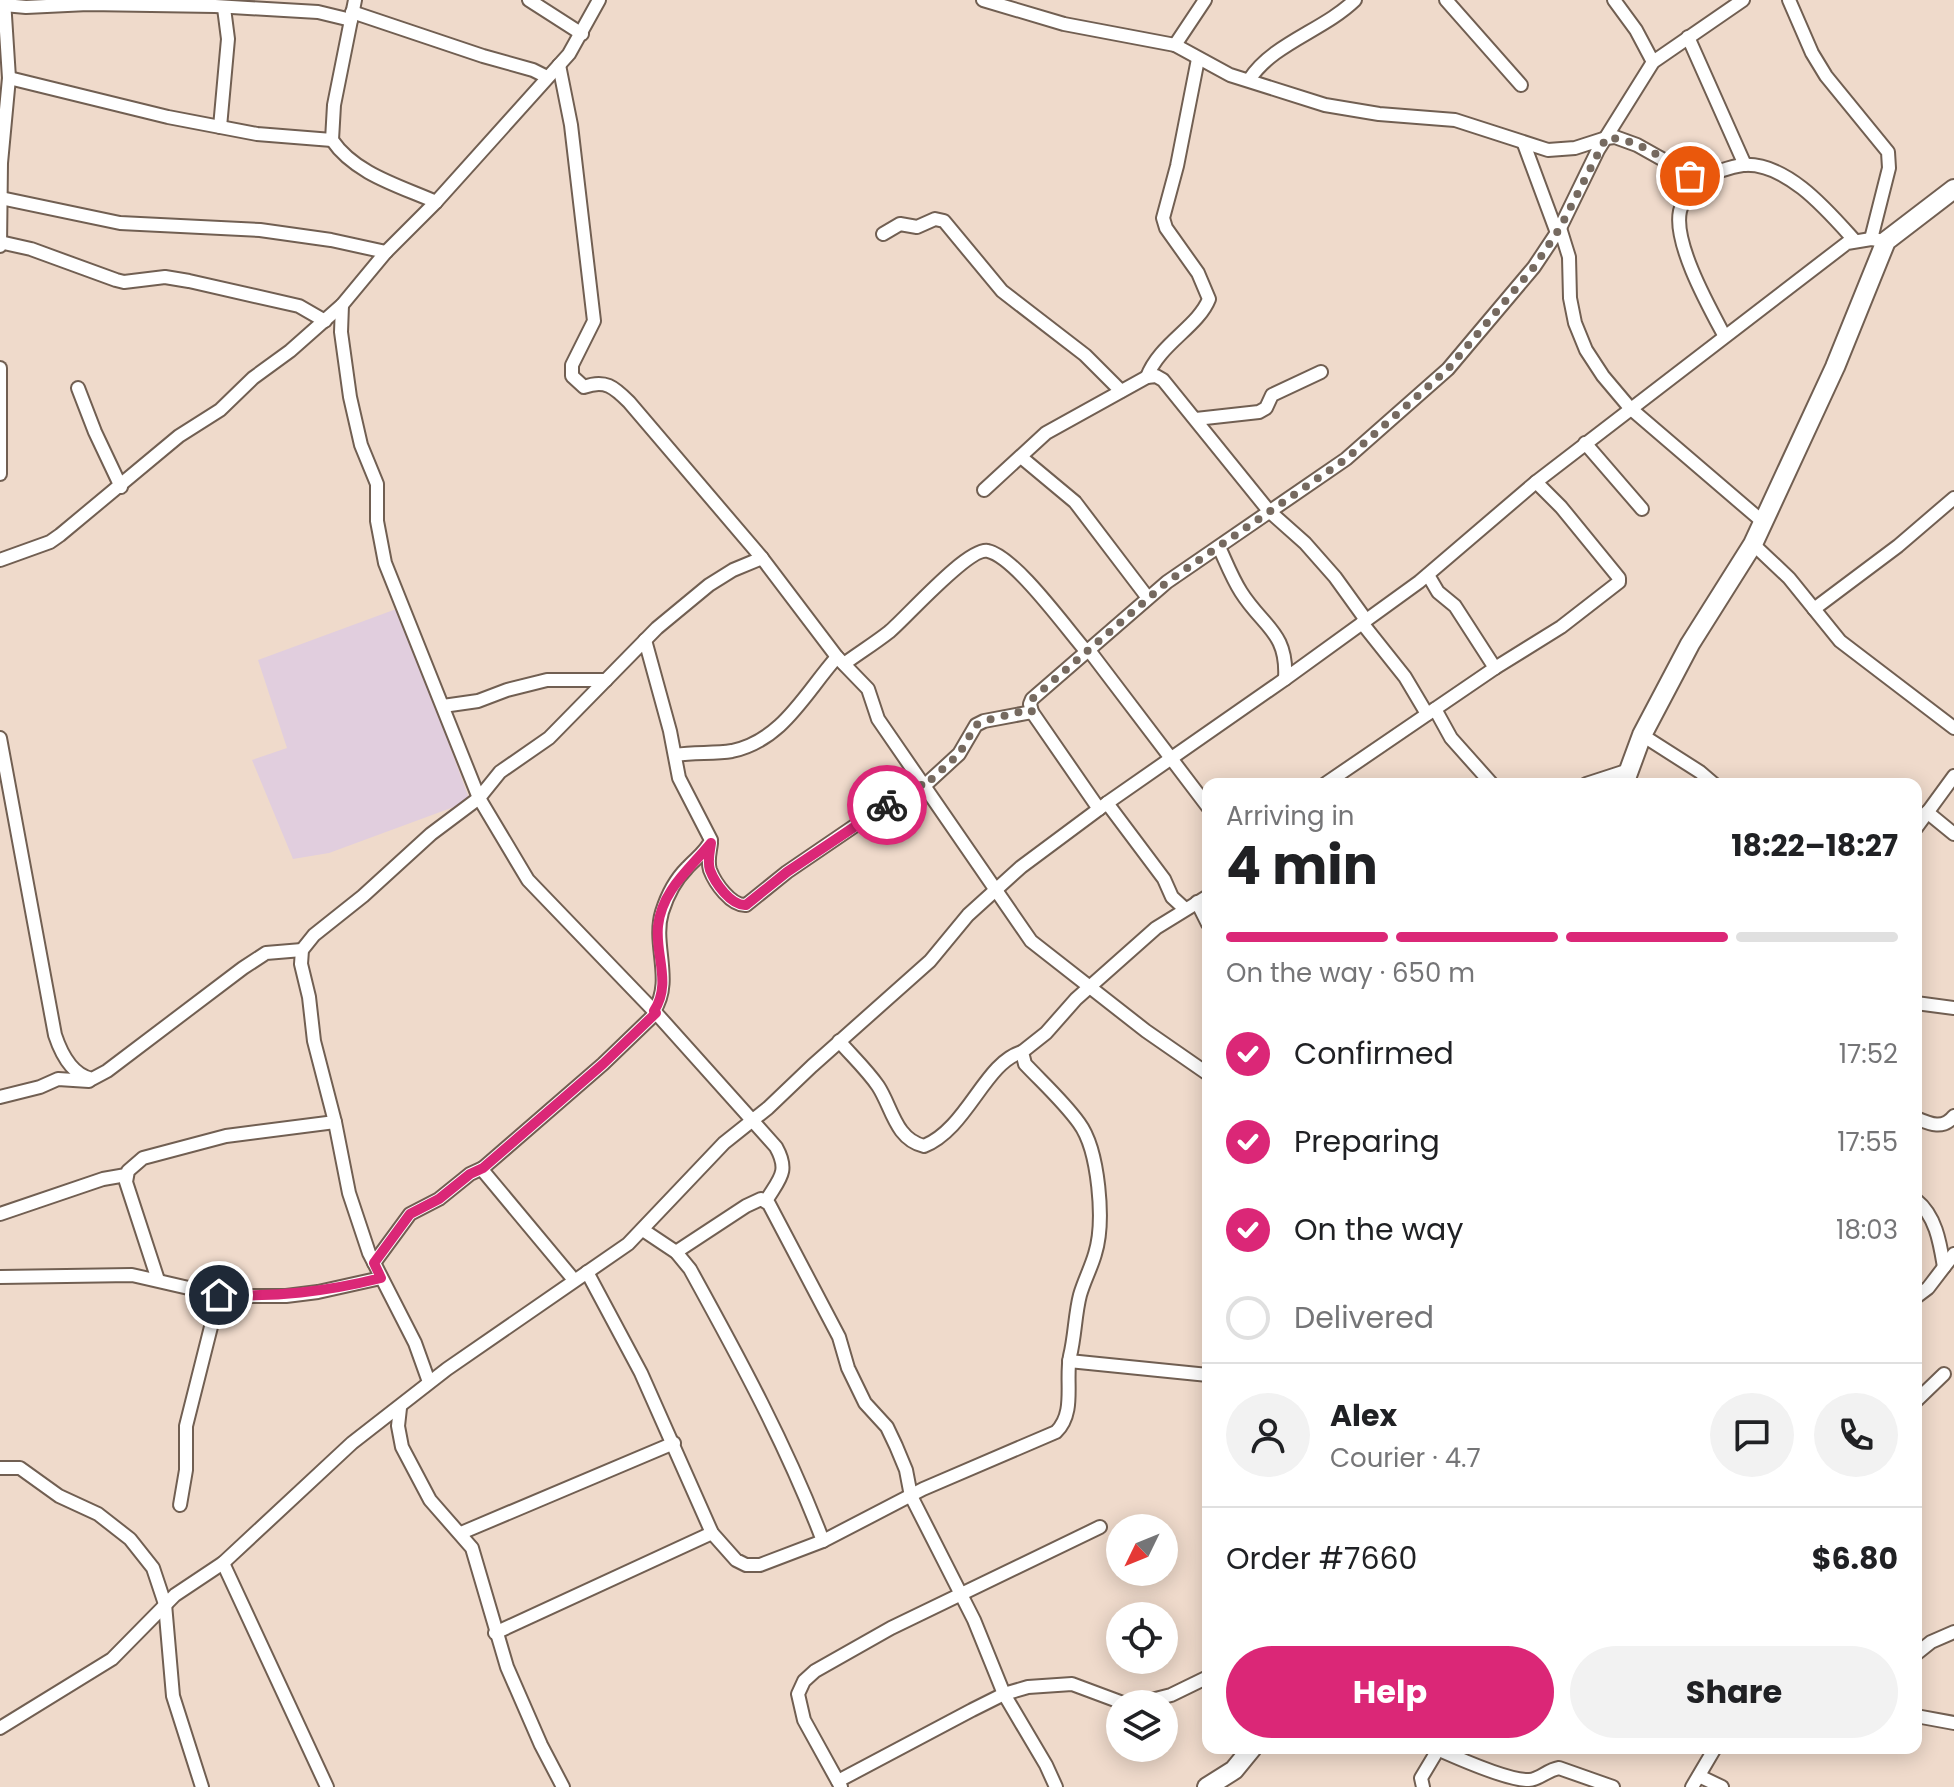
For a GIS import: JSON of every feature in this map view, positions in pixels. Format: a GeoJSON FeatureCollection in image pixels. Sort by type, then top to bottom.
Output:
{"type":"FeatureCollection","features":[{"type":"Feature","properties":{"kind":"main road"},"geometry":{"type":"LineString","coordinates":[[1626,777],[1642,735],[1690,644],[1753,544],[1835,367],[1879,240],[1954,189]]}},
{"type":"Feature","properties":{"kind":"main road"},"geometry":{"type":"LineString","coordinates":[[1207,1787],[1234,1770],[1247,1754]]}},
{"type":"Feature","properties":{"kind":"street"},"geometry":{"type":"LineString","coordinates":[[529,0],[582,34]]}},
{"type":"Feature","properties":{"kind":"street"},"geometry":{"type":"LineString","coordinates":[[0,560],[50,542],[121,487],[179,436],[220,410],[253,378],[325,321],[559,65],[582,34],[599,0]]}},
{"type":"Feature","properties":{"kind":"street"},"geometry":{"type":"LineString","coordinates":[[983,0],[1064,24],[1175,45],[1198,59],[1249,80],[1325,105],[1379,114],[1455,120],[1548,150],[1586,146],[1606,138],[1623,139],[1697,178],[1745,165],[1786,177],[1798,184],[1855,241]]}},
{"type":"Feature","properties":{"kind":"street"},"geometry":{"type":"LineString","coordinates":[[1175,45],[1205,0]]}},
{"type":"Feature","properties":{"kind":"street"},"geometry":{"type":"LineString","coordinates":[[1249,80],[1267,60],[1355,0]]}},
{"type":"Feature","properties":{"kind":"street"},"geometry":{"type":"LineString","coordinates":[[1446,0],[1521,85]]}},
{"type":"Feature","properties":{"kind":"street"},"geometry":{"type":"LineString","coordinates":[[1614,0],[1636,30],[1653,62]]}},
{"type":"Feature","properties":{"kind":"street"},"geometry":{"type":"LineString","coordinates":[[1197,902],[1172,897],[1164,879],[1103,806],[1032,712],[1032,699],[1167,582],[1346,459],[1448,369],[1534,267],[1559,230],[1606,138],[1653,62],[1743,0]]}},
{"type":"Feature","properties":{"kind":"street"},"geometry":{"type":"LineString","coordinates":[[0,1726],[112,1659],[165,1604],[223,1563],[335,1457],[429,1382],[628,1244],[724,1143],[768,1108],[930,961],[994,889],[1103,806],[1428,575],[1585,443],[1847,243],[1879,240],[1889,168],[1888,152],[1826,76],[1812,53],[1789,0]]}},
{"type":"Feature","properties":{"kind":"street"},"geometry":{"type":"LineString","coordinates":[[325,321],[299,306],[165,277],[124,282],[31,249],[0,244],[2,108],[9,78],[4,2],[26,7],[218,5],[318,12],[353,11],[547,77]]}},
{"type":"Feature","properties":{"kind":"street"},"geometry":{"type":"LineString","coordinates":[[218,5],[228,39],[220,127]]}},
{"type":"Feature","properties":{"kind":"street"},"geometry":{"type":"LineString","coordinates":[[353,11],[334,105],[332,140],[347,159],[371,174],[436,202]]}},
{"type":"Feature","properties":{"kind":"street"},"geometry":{"type":"LineString","coordinates":[[1688,37],[1745,165]]}},
{"type":"Feature","properties":{"kind":"street"},"geometry":{"type":"LineString","coordinates":[[1147,377],[1151,364],[1204,310],[1209,299],[1198,273],[1169,233],[1163,218],[1177,166],[1198,59]]}},
{"type":"Feature","properties":{"kind":"street"},"geometry":{"type":"LineString","coordinates":[[559,65],[571,125],[594,321],[572,365],[572,376],[584,387],[597,382],[620,392],[762,558],[841,661],[868,689],[878,719],[1031,941],[1146,1031],[1202,1069]]}},
{"type":"Feature","properties":{"kind":"street"},"geometry":{"type":"LineString","coordinates":[[9,78],[220,127],[257,134],[332,140]]}},
{"type":"Feature","properties":{"kind":"street"},"geometry":{"type":"LineString","coordinates":[[1524,144],[1569,257],[1570,298],[1575,323],[1586,350],[1630,408],[1763,522]]}},
{"type":"Feature","properties":{"kind":"street"},"geometry":{"type":"LineString","coordinates":[[1697,178],[1680,213],[1680,225],[1695,275],[1724,335]]}},
{"type":"Feature","properties":{"kind":"street"},"geometry":{"type":"LineString","coordinates":[[1,198],[120,223],[260,230],[386,252]]}},
{"type":"Feature","properties":{"kind":"street"},"geometry":{"type":"LineString","coordinates":[[883,234],[900,224],[917,227],[935,219],[944,221],[1002,291],[1085,355],[1121,391]]}},
{"type":"Feature","properties":{"kind":"street"},"geometry":{"type":"LineString","coordinates":[[342,305],[341,332],[355,427],[377,484],[380,544],[395,591],[479,798],[528,880],[655,1012],[776,1147],[783,1160],[781,1176],[766,1201]]}},
{"type":"Feature","properties":{"kind":"street"},"geometry":{"type":"LineString","coordinates":[[0,368],[0,474]]}},
{"type":"Feature","properties":{"kind":"street"},"geometry":{"type":"LineString","coordinates":[[1196,419],[1259,412],[1266,408],[1272,395],[1321,372]]}},
{"type":"Feature","properties":{"kind":"street"},"geometry":{"type":"LineString","coordinates":[[984,490],[1046,433],[1147,377],[1156,376],[1163,380],[1269,511],[1305,543],[1335,577],[1451,738],[1487,778]]}},
{"type":"Feature","properties":{"kind":"street"},"geometry":{"type":"LineString","coordinates":[[78,388],[121,487]]}},
{"type":"Feature","properties":{"kind":"street"},"geometry":{"type":"LineString","coordinates":[[1585,443],[1642,509]]}},
{"type":"Feature","properties":{"kind":"street"},"geometry":{"type":"LineString","coordinates":[[1021,457],[1036,473],[1075,502],[1148,598]]}},
{"type":"Feature","properties":{"kind":"street"},"geometry":{"type":"LineString","coordinates":[[1334,778],[1561,627],[1619,582],[1599,552],[1536,482]]}},
{"type":"Feature","properties":{"kind":"street"},"geometry":{"type":"LineString","coordinates":[[1814,609],[1898,546],[1954,498]]}},
{"type":"Feature","properties":{"kind":"street"},"geometry":{"type":"LineString","coordinates":[[1753,544],[1789,578],[1840,641],[1954,728]]}},
{"type":"Feature","properties":{"kind":"street"},"geometry":{"type":"LineString","coordinates":[[1219,547],[1241,593],[1283,649],[1287,658],[1285,679]]}},
{"type":"Feature","properties":{"kind":"street"},"geometry":{"type":"LineString","coordinates":[[676,755],[731,751],[759,742],[772,734],[841,661],[888,633],[963,563],[978,551],[987,550],[1025,579],[1087,650],[1202,800]]}},
{"type":"Feature","properties":{"kind":"street"},"geometry":{"type":"LineString","coordinates":[[429,1382],[415,1343],[374,1263],[349,1193],[314,1041],[301,964],[302,950],[314,935],[363,896],[431,834],[479,798],[492,779],[549,738],[645,640],[709,585],[733,570],[762,558]]}},
{"type":"Feature","properties":{"kind":"street"},"geometry":{"type":"LineString","coordinates":[[1428,575],[1438,592],[1455,606],[1495,668]]}},
{"type":"Feature","properties":{"kind":"street"},"geometry":{"type":"LineString","coordinates":[[645,640],[684,791],[705,824],[711,843],[709,868],[737,905],[746,905],[787,872],[921,784],[959,754],[976,725],[1019,712],[1032,712]]}},
{"type":"Feature","properties":{"kind":"street"},"geometry":{"type":"LineString","coordinates":[[443,706],[478,701],[547,680],[606,680]]}},
{"type":"Feature","properties":{"kind":"street"},"geometry":{"type":"LineString","coordinates":[[1642,735],[1707,778]]}},
{"type":"Feature","properties":{"kind":"street"},"geometry":{"type":"LineString","coordinates":[[0,738],[55,1035],[62,1054],[84,1077],[92,1079]]}},
{"type":"Feature","properties":{"kind":"street"},"geometry":{"type":"LineString","coordinates":[[1922,819],[1954,776]]}},
{"type":"Feature","properties":{"kind":"street"},"geometry":{"type":"LineString","coordinates":[[1927,812],[1954,834]]}},
{"type":"Feature","properties":{"kind":"street"},"geometry":{"type":"LineString","coordinates":[[374,1263],[410,1214],[439,1199],[470,1174],[483,1168],[603,1064],[655,1012],[663,985],[658,927],[661,913],[683,871],[711,843]]}},
{"type":"Feature","properties":{"kind":"street"},"geometry":{"type":"LineString","coordinates":[[839,1041],[880,1089],[900,1129],[913,1142],[924,1146],[957,1119],[999,1065],[1046,1033],[1076,999],[1091,989],[1156,928],[1197,902]]}},
{"type":"Feature","properties":{"kind":"street"},"geometry":{"type":"LineString","coordinates":[[0,1097],[58,1079],[85,1082],[92,1079],[157,1035],[266,953],[302,950]]}},
{"type":"Feature","properties":{"kind":"street"},"geometry":{"type":"LineString","coordinates":[[1069,971],[1076,999]]}},
{"type":"Feature","properties":{"kind":"street"},"geometry":{"type":"LineString","coordinates":[[1922,1004],[1954,1008]]}},
{"type":"Feature","properties":{"kind":"street"},"geometry":{"type":"LineString","coordinates":[[587,1272],[641,1373],[712,1533],[736,1560],[746,1565],[760,1565],[823,1541],[911,1496],[1056,1432],[1067,1415],[1069,1361],[1079,1299],[1101,1228],[1098,1186],[1088,1140],[1080,1124],[1025,1064],[1022,1052]]}},
{"type":"Feature","properties":{"kind":"street"},"geometry":{"type":"LineString","coordinates":[[1922,1120],[1942,1125],[1954,1116]]}},
{"type":"Feature","properties":{"kind":"street"},"geometry":{"type":"LineString","coordinates":[[0,1214],[103,1179],[126,1175],[143,1158],[174,1149],[226,1136],[335,1122]]}},
{"type":"Feature","properties":{"kind":"street"},"geometry":{"type":"LineString","coordinates":[[483,1168],[574,1280]]}},
{"type":"Feature","properties":{"kind":"street"},"geometry":{"type":"LineString","coordinates":[[126,1175],[158,1280]]}},
{"type":"Feature","properties":{"kind":"street"},"geometry":{"type":"LineString","coordinates":[[676,1252],[746,1206],[761,1199],[766,1201],[839,1337],[848,1368],[865,1403],[892,1437],[906,1470],[911,1496],[974,1620],[1004,1694],[1056,1787]]}},
{"type":"Feature","properties":{"kind":"street"},"geometry":{"type":"LineString","coordinates":[[1922,1207],[1937,1232],[1944,1267]]}},
{"type":"Feature","properties":{"kind":"street"},"geometry":{"type":"LineString","coordinates":[[643,1230],[676,1252],[690,1269],[775,1428],[823,1541]]}},
{"type":"Feature","properties":{"kind":"street"},"geometry":{"type":"LineString","coordinates":[[1922,1292],[1954,1254]]}},
{"type":"Feature","properties":{"kind":"street"},"geometry":{"type":"LineString","coordinates":[[0,1277],[132,1275],[219,1295],[286,1296],[381,1278]]}},
{"type":"Feature","properties":{"kind":"street"},"geometry":{"type":"LineString","coordinates":[[180,1505],[186,1470],[186,1426],[219,1295]]}},
{"type":"Feature","properties":{"kind":"street"},"geometry":{"type":"LineString","coordinates":[[1069,1361],[1202,1374]]}},
{"type":"Feature","properties":{"kind":"street"},"geometry":{"type":"LineString","coordinates":[[1922,1395],[1944,1374]]}},
{"type":"Feature","properties":{"kind":"street"},"geometry":{"type":"LineString","coordinates":[[400,1408],[398,1438],[418,1483],[472,1548],[495,1633],[521,1701],[563,1787]]}},
{"type":"Feature","properties":{"kind":"street"},"geometry":{"type":"LineString","coordinates":[[461,1533],[674,1443]]}},
{"type":"Feature","properties":{"kind":"street"},"geometry":{"type":"LineString","coordinates":[[0,1468],[20,1468],[59,1496],[98,1514],[144,1555],[159,1582],[165,1604],[173,1696],[202,1787]]}},
{"type":"Feature","properties":{"kind":"street"},"geometry":{"type":"LineString","coordinates":[[1100,1527],[891,1628],[815,1671],[804,1681],[798,1694],[804,1720],[840,1784],[1004,1694],[1028,1687],[1072,1684],[1123,1703],[1136,1704],[1171,1695],[1202,1680]]}},
{"type":"Feature","properties":{"kind":"street"},"geometry":{"type":"LineString","coordinates":[[495,1633],[712,1533]]}},
{"type":"Feature","properties":{"kind":"street"},"geometry":{"type":"LineString","coordinates":[[223,1563],[327,1787]]}},
{"type":"Feature","properties":{"kind":"street"},"geometry":{"type":"LineString","coordinates":[[1922,1649],[1954,1632]]}},
{"type":"Feature","properties":{"kind":"street"},"geometry":{"type":"LineString","coordinates":[[1922,1717],[1954,1723]]}},
{"type":"Feature","properties":{"kind":"street"},"geometry":{"type":"LineString","coordinates":[[1423,1787],[1421,1778],[1434,1754]]}},
{"type":"Feature","properties":{"kind":"street"},"geometry":{"type":"LineString","coordinates":[[1450,1754],[1522,1780],[1532,1780],[1559,1768],[1613,1787]]}},
{"type":"Feature","properties":{"kind":"street"},"geometry":{"type":"LineString","coordinates":[[1712,1754],[1696,1781],[1722,1787]]}},
{"type":"Feature","properties":{"kind":"shaded area"},"geometry":{"type":"Polygon","coordinates":[[[399,608],[470,801],[329,853],[293,859],[252,760],[287,748],[258,660],[399,608]]]}},
{"type":"Feature","properties":{"kind":"way so far"},"geometry":{"type":"LineString","coordinates":[[887,805],[919,782],[923,787],[959,754],[976,725],[1019,712],[1032,712],[1032,699],[1167,582],[1346,459],[1448,369],[1534,267],[1560,228],[1606,138],[1615,137],[1637,145],[1690,176]]}},
{"type":"Feature","properties":{"kind":"route"},"geometry":{"type":"LineString","coordinates":[[219,1295],[286,1296],[381,1278],[374,1263],[410,1214],[439,1199],[470,1174],[483,1168],[603,1064],[656,1013],[654,1011],[661,999],[663,985],[658,927],[661,913],[683,871],[711,843],[709,868],[737,905],[746,905],[787,872],[887,805]]}}]}
